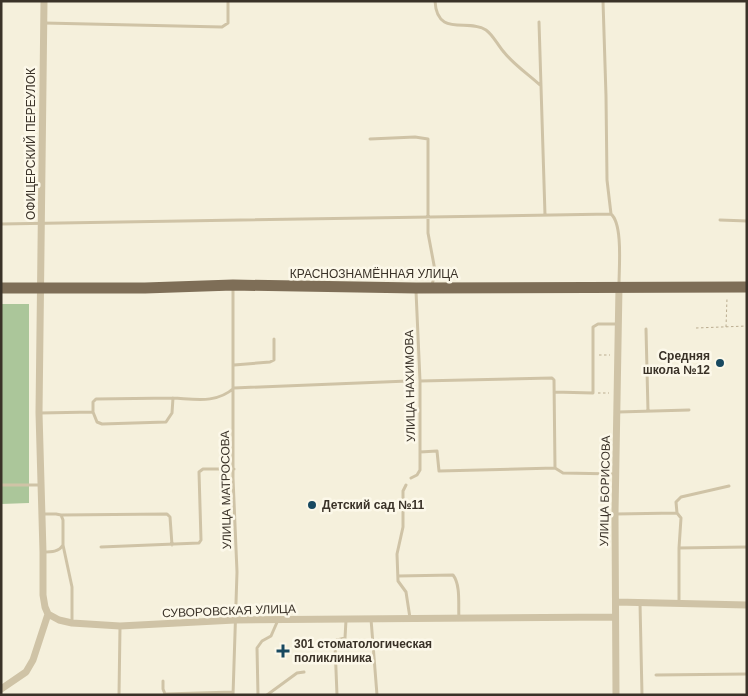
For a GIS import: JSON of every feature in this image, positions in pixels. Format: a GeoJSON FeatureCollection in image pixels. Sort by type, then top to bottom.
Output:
{"type":"FeatureCollection","features":[{"type":"Feature","properties":{"kind":"main road","name":"КРАСНОЗНАМЁННАЯ УЛИЦА"},"geometry":{"type":"LineString","coordinates":[[1,288],[233,285],[416,288],[747,287]]}},
{"type":"Feature","properties":{"kind":"street","name":"ОФИЦЕРСКИЙ ПЕРЕУЛОК"},"geometry":{"type":"LineString","coordinates":[[39,413],[44,1]]}},
{"type":"Feature","properties":{"kind":"street","name":"УЛИЦА БОРИСОВА"},"geometry":{"type":"LineString","coordinates":[[616,695],[615,514],[619,287]]}},
{"type":"Feature","properties":{"kind":"street"},"geometry":{"type":"LineString","coordinates":[[1,689],[26,672],[33,660],[48,614],[43,595],[39,413]]}},
{"type":"Feature","properties":{"kind":"street"},"geometry":{"type":"LineString","coordinates":[[616,602],[747,605]]}},
{"type":"Feature","properties":{"kind":"street","name":"СУВОРОВСКАЯ УЛИЦА"},"geometry":{"type":"LineString","coordinates":[[48,614],[59,620],[72,623],[120,626],[235,620],[616,618]]}},
{"type":"Feature","properties":{"kind":"lane"},"geometry":{"type":"LineString","coordinates":[[43,23],[222,27],[228,24],[228,1]]}},
{"type":"Feature","properties":{"kind":"lane"},"geometry":{"type":"LineString","coordinates":[[435,1],[439,16],[445,22],[453,26],[474,26],[485,29],[504,52],[540,86]]}},
{"type":"Feature","properties":{"kind":"lane"},"geometry":{"type":"LineString","coordinates":[[603,1],[607,180],[611,214],[616,221],[618,230],[619,287]]}},
{"type":"Feature","properties":{"kind":"lane"},"geometry":{"type":"LineString","coordinates":[[538,22],[545,215]]}},
{"type":"Feature","properties":{"kind":"lane"},"geometry":{"type":"LineString","coordinates":[[370,139],[415,137],[428,139],[428,233],[435,273],[432,288]]}},
{"type":"Feature","properties":{"kind":"lane"},"geometry":{"type":"LineString","coordinates":[[1,224],[611,214]]}},
{"type":"Feature","properties":{"kind":"lane"},"geometry":{"type":"LineString","coordinates":[[720,220],[747,220]]}},
{"type":"Feature","properties":{"kind":"lane","name":"УЛИЦА МАТРОСОВА"},"geometry":{"type":"LineString","coordinates":[[233,285],[234,469],[237,572],[233,693]]}},
{"type":"Feature","properties":{"kind":"lane","name":"УЛИЦА НАХИМОВА"},"geometry":{"type":"LineString","coordinates":[[411,478],[417,475],[420,470],[420,381],[416,288]]}},
{"type":"Feature","properties":{"kind":"lane"},"geometry":{"type":"LineString","coordinates":[[554,392],[593,392],[593,327],[598,324],[618,324]]}},
{"type":"Feature","properties":{"kind":"lane"},"geometry":{"type":"LineString","coordinates":[[646,329],[648,411]]}},
{"type":"Feature","properties":{"kind":"lane"},"geometry":{"type":"LineString","coordinates":[[234,365],[274,360],[274,339]]}},
{"type":"Feature","properties":{"kind":"lane"},"geometry":{"type":"LineString","coordinates":[[420,381],[552,378],[554,380],[555,468]]}},
{"type":"Feature","properties":{"kind":"lane"},"geometry":{"type":"LineString","coordinates":[[173,398],[172,413],[166,422],[102,424],[97,422],[93,412],[93,402],[96,399],[173,398],[200,400],[226,395],[234,388],[408,381]]}},
{"type":"Feature","properties":{"kind":"lane"},"geometry":{"type":"LineString","coordinates":[[618,412],[689,410]]}},
{"type":"Feature","properties":{"kind":"lane"},"geometry":{"type":"LineString","coordinates":[[39,413],[93,412]]}},
{"type":"Feature","properties":{"kind":"lane"},"geometry":{"type":"LineString","coordinates":[[420,452],[437,451],[438,471],[555,468],[563,473],[616,474]]}},
{"type":"Feature","properties":{"kind":"lane"},"geometry":{"type":"LineString","coordinates":[[101,547],[200,543],[199,472],[203,469],[234,469]]}},
{"type":"Feature","properties":{"kind":"lane"},"geometry":{"type":"LineString","coordinates":[[1,485],[40,485]]}},
{"type":"Feature","properties":{"kind":"lane"},"geometry":{"type":"LineString","coordinates":[[406,485],[403,491],[403,527],[397,554],[398,581],[406,592],[410,620]]}},
{"type":"Feature","properties":{"kind":"lane"},"geometry":{"type":"LineString","coordinates":[[679,602],[678,548],[681,518],[677,513],[676,502],[681,497],[729,486]]}},
{"type":"Feature","properties":{"kind":"lane"},"geometry":{"type":"LineString","coordinates":[[615,514],[677,513]]}},
{"type":"Feature","properties":{"kind":"lane"},"geometry":{"type":"LineString","coordinates":[[41,514],[167,514],[170,517],[172,545]]}},
{"type":"Feature","properties":{"kind":"lane"},"geometry":{"type":"LineString","coordinates":[[61,515],[63,520],[63,545],[72,587],[72,623]]}},
{"type":"Feature","properties":{"kind":"lane"},"geometry":{"type":"LineString","coordinates":[[43,552],[53,552],[63,545]]}},
{"type":"Feature","properties":{"kind":"lane"},"geometry":{"type":"LineString","coordinates":[[678,548],[747,548]]}},
{"type":"Feature","properties":{"kind":"lane"},"geometry":{"type":"LineString","coordinates":[[398,576],[453,575],[458,589],[459,620]]}},
{"type":"Feature","properties":{"kind":"lane"},"geometry":{"type":"LineString","coordinates":[[640,603],[642,695]]}},
{"type":"Feature","properties":{"kind":"lane"},"geometry":{"type":"LineString","coordinates":[[337,695],[334,645],[337,640],[345,638],[346,619]]}},
{"type":"Feature","properties":{"kind":"lane"},"geometry":{"type":"LineString","coordinates":[[258,695],[257,648],[262,641],[271,636],[278,620]]}},
{"type":"Feature","properties":{"kind":"lane"},"geometry":{"type":"LineString","coordinates":[[371,620],[378,695]]}},
{"type":"Feature","properties":{"kind":"lane"},"geometry":{"type":"LineString","coordinates":[[119,695],[120,626]]}},
{"type":"Feature","properties":{"kind":"lane"},"geometry":{"type":"LineString","coordinates":[[267,695],[297,673],[304,672]]}},
{"type":"Feature","properties":{"kind":"lane"},"geometry":{"type":"LineString","coordinates":[[656,674],[747,674]]}},
{"type":"Feature","properties":{"kind":"lane"},"geometry":{"type":"LineString","coordinates":[[163,681],[163,689],[166,694],[233,693]]}},
{"type":"Feature","properties":{"kind":"path"},"geometry":{"type":"LineString","coordinates":[[726,326],[727,288]]}},
{"type":"Feature","properties":{"kind":"path"},"geometry":{"type":"LineString","coordinates":[[696,328],[747,326]]}},
{"type":"Feature","properties":{"kind":"path"},"geometry":{"type":"LineString","coordinates":[[592,355],[618,355]]}},
{"type":"Feature","properties":{"kind":"path"},"geometry":{"type":"LineString","coordinates":[[593,392],[618,393]]}},
{"type":"Feature","properties":{"kind":"green space"},"geometry":{"type":"Polygon","coordinates":[[[1,304],[29,304],[29,503],[1,504],[1,304]]]}},
{"type":"Feature","properties":{"kind":"place","name":"Средняя школа №12"},"geometry":{"type":"Point","coordinates":[720,363]}},
{"type":"Feature","properties":{"kind":"place","name":"Детский сад №11"},"geometry":{"type":"Point","coordinates":[312,505]}},
{"type":"Feature","properties":{"kind":"place","name":"301 стоматологическая поликлиника"},"geometry":{"type":"Point","coordinates":[283,651]}}]}
